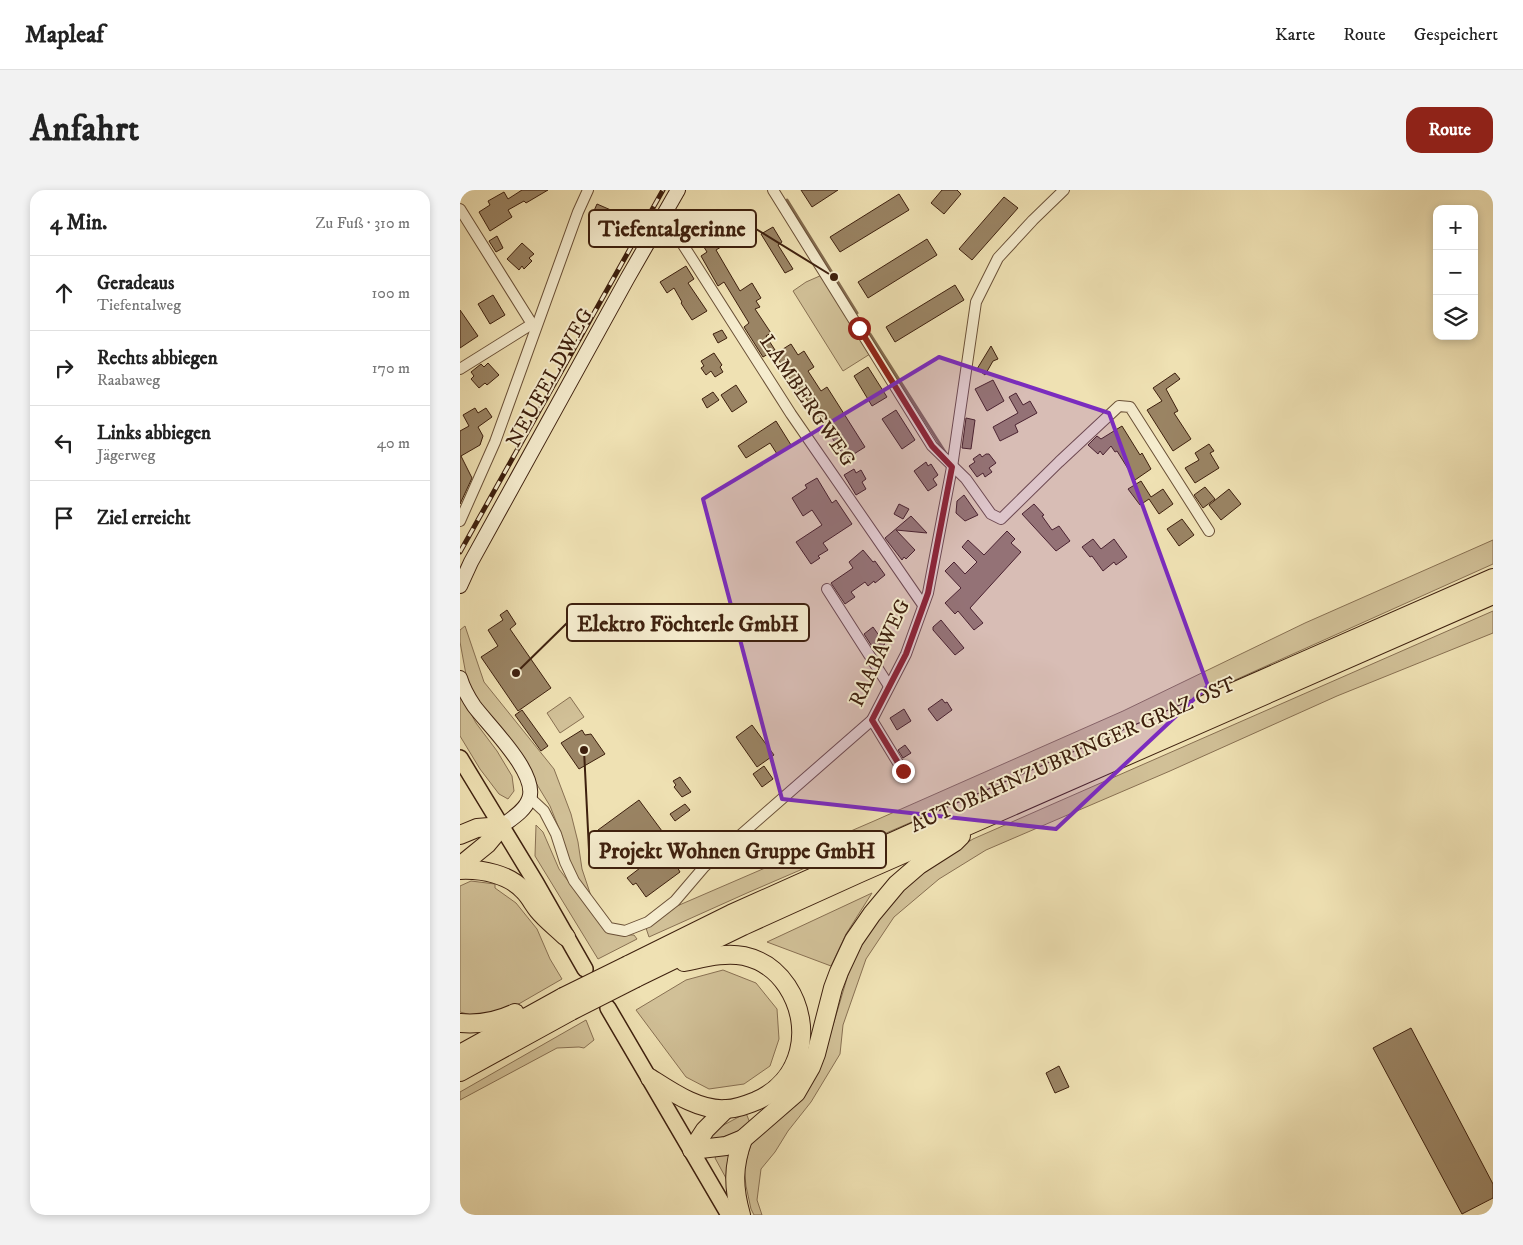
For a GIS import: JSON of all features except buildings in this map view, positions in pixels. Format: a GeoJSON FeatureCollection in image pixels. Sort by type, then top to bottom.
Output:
{"type":"FeatureCollection","features":[{"type":"Feature","properties":{"kind":"highway","name":"AUTOBAHNZUBRINGER GRAZ OST"},"geometry":{"type":"LineString","coordinates":[[460,1072],[567,1004],[632,971],[731,914],[1493,578]]}},
{"type":"Feature","properties":{"kind":"highway","name":"AUTOBAHNZUBRINGER GRAZ OST"},"geometry":{"type":"LineString","coordinates":[[632,971],[659,967],[743,926],[978,821],[1493,595]]}},
{"type":"Feature","properties":{"kind":"highway"},"geometry":{"type":"LineString","coordinates":[[692,1150],[726,1146],[744,1139],[796,1093],[816,1054],[839,972],[854,940],[872,914],[897,884],[919,865],[955,842],[978,821]]}},
{"type":"Feature","properties":{"kind":"highway"},"geometry":{"type":"LineString","coordinates":[[460,835],[477,828],[502,826]]}},
{"type":"Feature","properties":{"kind":"highway"},"geometry":{"type":"LineString","coordinates":[[460,868],[487,844],[502,826]]}},
{"type":"Feature","properties":{"kind":"highway"},"geometry":{"type":"LineString","coordinates":[[460,868],[486,871],[513,882],[524,890],[539,911],[566,937]]}},
{"type":"Feature","properties":{"kind":"highway"},"geometry":{"type":"LineString","coordinates":[[650,1078],[675,1094],[710,1108],[726,1109],[745,1106],[777,1089],[798,1057],[801,1040],[801,1018],[794,998],[782,979],[766,965],[745,956],[722,954],[659,967]]}},
{"type":"Feature","properties":{"kind":"highway","name":"AUTOBAHNZUBRINGER GRAZ OST"},"geometry":{"type":"LineString","coordinates":[[460,1054],[543,1008],[567,1004]]}},
{"type":"Feature","properties":{"kind":"highway"},"geometry":{"type":"LineString","coordinates":[[460,1024],[484,1023],[502,1019],[519,1011],[543,1008]]}},
{"type":"Feature","properties":{"kind":"highway"},"geometry":{"type":"LineString","coordinates":[[692,1150],[705,1130],[726,1109]]}},
{"type":"Feature","properties":{"kind":"highway"},"geometry":{"type":"LineString","coordinates":[[740,1215],[735,1192],[734,1174],[739,1150],[744,1139]]}},
{"type":"Feature","properties":{"kind":"main road"},"geometry":{"type":"LineString","coordinates":[[460,758],[536,883],[585,969]]}},
{"type":"Feature","properties":{"kind":"main road"},"geometry":{"type":"LineString","coordinates":[[608,1008],[729,1215]]}},
{"type":"Feature","properties":{"kind":"street"},"geometry":{"type":"LineString","coordinates":[[460,521],[495,442],[534,325],[588,190]]}},
{"type":"Feature","properties":{"kind":"street","name":"NEUFELDWEG"},"geometry":{"type":"LineString","coordinates":[[460,586],[471,562],[678,190]]}},
{"type":"Feature","properties":{"kind":"street"},"geometry":{"type":"LineString","coordinates":[[773,190],[932,446],[966,479],[991,514],[1001,519],[1120,406],[1130,407],[1209,531]]}},
{"type":"Feature","properties":{"kind":"street","name":"RAABAWEG"},"geometry":{"type":"LineString","coordinates":[[530,798],[544,811],[556,834],[574,882],[609,928],[625,931],[648,922],[675,901],[704,867],[872,720],[906,654],[928,593],[952,467],[976,302],[998,258],[1064,190]]}},
{"type":"Feature","properties":{"kind":"street"},"geometry":{"type":"LineString","coordinates":[[460,209],[534,325]]}},
{"type":"Feature","properties":{"kind":"street","name":"LAMBERGWEG"},"geometry":{"type":"LineString","coordinates":[[664,215],[791,414],[923,605]]}},
{"type":"Feature","properties":{"kind":"street"},"geometry":{"type":"LineString","coordinates":[[460,369],[534,325]]}},
{"type":"Feature","properties":{"kind":"street"},"geometry":{"type":"LineString","coordinates":[[827,589],[889,686]]}},
{"type":"Feature","properties":{"kind":"street"},"geometry":{"type":"LineString","coordinates":[[460,678],[474,706],[519,762],[528,782],[530,798],[525,806],[502,826]]}},
{"type":"Feature","properties":{"kind":"street"},"geometry":{"type":"LineString","coordinates":[[872,720],[903,771]]}},
{"type":"Feature","properties":{"kind":"highlighted area"},"geometry":{"type":"Polygon","coordinates":[[[939,357],[1109,413],[1208,686],[1056,829],[782,799],[703,499],[939,357]]]}},
{"type":"Feature","properties":{"kind":"shaded area"},"geometry":{"type":"Polygon","coordinates":[[[822,275],[870,354],[843,371],[793,291],[806,282],[822,275]]]}},
{"type":"Feature","properties":{"kind":"shaded area"},"geometry":{"type":"Polygon","coordinates":[[[1493,540],[1493,564],[1095,743],[649,937],[646,928],[677,906],[1123,711],[1305,623],[1493,540]]]}},
{"type":"Feature","properties":{"kind":"shaded area"},"geometry":{"type":"Polygon","coordinates":[[[1493,611],[1493,633],[1337,696],[1170,771],[986,850],[939,879],[894,917],[866,959],[843,1025],[840,1054],[811,1102],[761,1169],[757,1200],[762,1215],[754,1215],[746,1186],[744,1167],[751,1144],[799,1102],[818,1072],[853,958],[879,914],[928,867],[973,839],[1493,611]]]}},
{"type":"Feature","properties":{"kind":"shaded area"},"geometry":{"type":"Polygon","coordinates":[[[465,626],[484,682],[554,769],[571,814],[582,869],[592,899],[573,878],[562,836],[550,806],[533,778],[469,691],[460,642],[460,630],[465,626]]]}},
{"type":"Feature","properties":{"kind":"shaded area"},"geometry":{"type":"Polygon","coordinates":[[[460,691],[476,723],[497,751],[512,776],[514,791],[508,799],[499,794],[480,769],[460,736],[460,691]]]}},
{"type":"Feature","properties":{"kind":"shaded area"},"geometry":{"type":"Polygon","coordinates":[[[570,697],[584,717],[560,733],[547,713],[570,697]]]}},
{"type":"Feature","properties":{"kind":"shaded area"},"geometry":{"type":"Polygon","coordinates":[[[536,825],[543,832],[559,869],[605,930],[618,935],[634,935],[637,939],[598,959],[535,856],[536,825]]]}},
{"type":"Feature","properties":{"kind":"shaded area"},"geometry":{"type":"Polygon","coordinates":[[[471,881],[495,884],[495,888],[516,903],[537,929],[550,959],[562,979],[510,1009],[475,1016],[460,1012],[460,886],[471,881]]]}},
{"type":"Feature","properties":{"kind":"shaded area"},"geometry":{"type":"Polygon","coordinates":[[[872,893],[846,934],[831,966],[767,942],[872,893]]]}},
{"type":"Feature","properties":{"kind":"shaded area"},"geometry":{"type":"Polygon","coordinates":[[[723,970],[756,983],[777,1009],[779,1039],[770,1066],[744,1084],[709,1089],[686,1077],[636,1010],[686,980],[723,970]]]}},
{"type":"Feature","properties":{"kind":"shaded area"},"geometry":{"type":"Polygon","coordinates":[[[586,1020],[594,1040],[584,1048],[557,1048],[460,1100],[460,1092],[586,1020]]]}},
{"type":"Feature","properties":{"kind":"shaded area"},"geometry":{"type":"Polygon","coordinates":[[[746,1113],[750,1123],[745,1127],[719,1138],[707,1140],[720,1127],[746,1113]]]}},
{"type":"Feature","properties":{"kind":"shaded area"},"geometry":{"type":"Polygon","coordinates":[[[732,1151],[727,1180],[715,1158],[717,1155],[732,1151]]]}},
{"type":"Feature","properties":{"kind":"waterway"},"geometry":{"type":"LineString","coordinates":[[787,200],[857,313]]}},
{"type":"Feature","properties":{"kind":"waterway"},"geometry":{"type":"LineString","coordinates":[[870,334],[945,452]]}},
{"type":"Feature","properties":{"kind":"railway"},"geometry":{"type":"LineString","coordinates":[[460,552],[663,190]]}},
{"type":"Feature","properties":{"kind":"place","name":"Tiefentalgerinne"},"geometry":{"type":"Point","coordinates":[834,277]}},
{"type":"Feature","properties":{"kind":"place","name":"Elektro Föchterle GmbH"},"geometry":{"type":"Point","coordinates":[516,673]}},
{"type":"Feature","properties":{"kind":"place","name":"Projekt Wohnen Gruppe GmbH"},"geometry":{"type":"Point","coordinates":[584,750]}},
{"type":"Feature","properties":{"kind":"route"},"geometry":{"type":"LineString","coordinates":[[859,328],[932,446],[952,467],[928,593],[906,654],[872,720],[903,771]]}}]}
